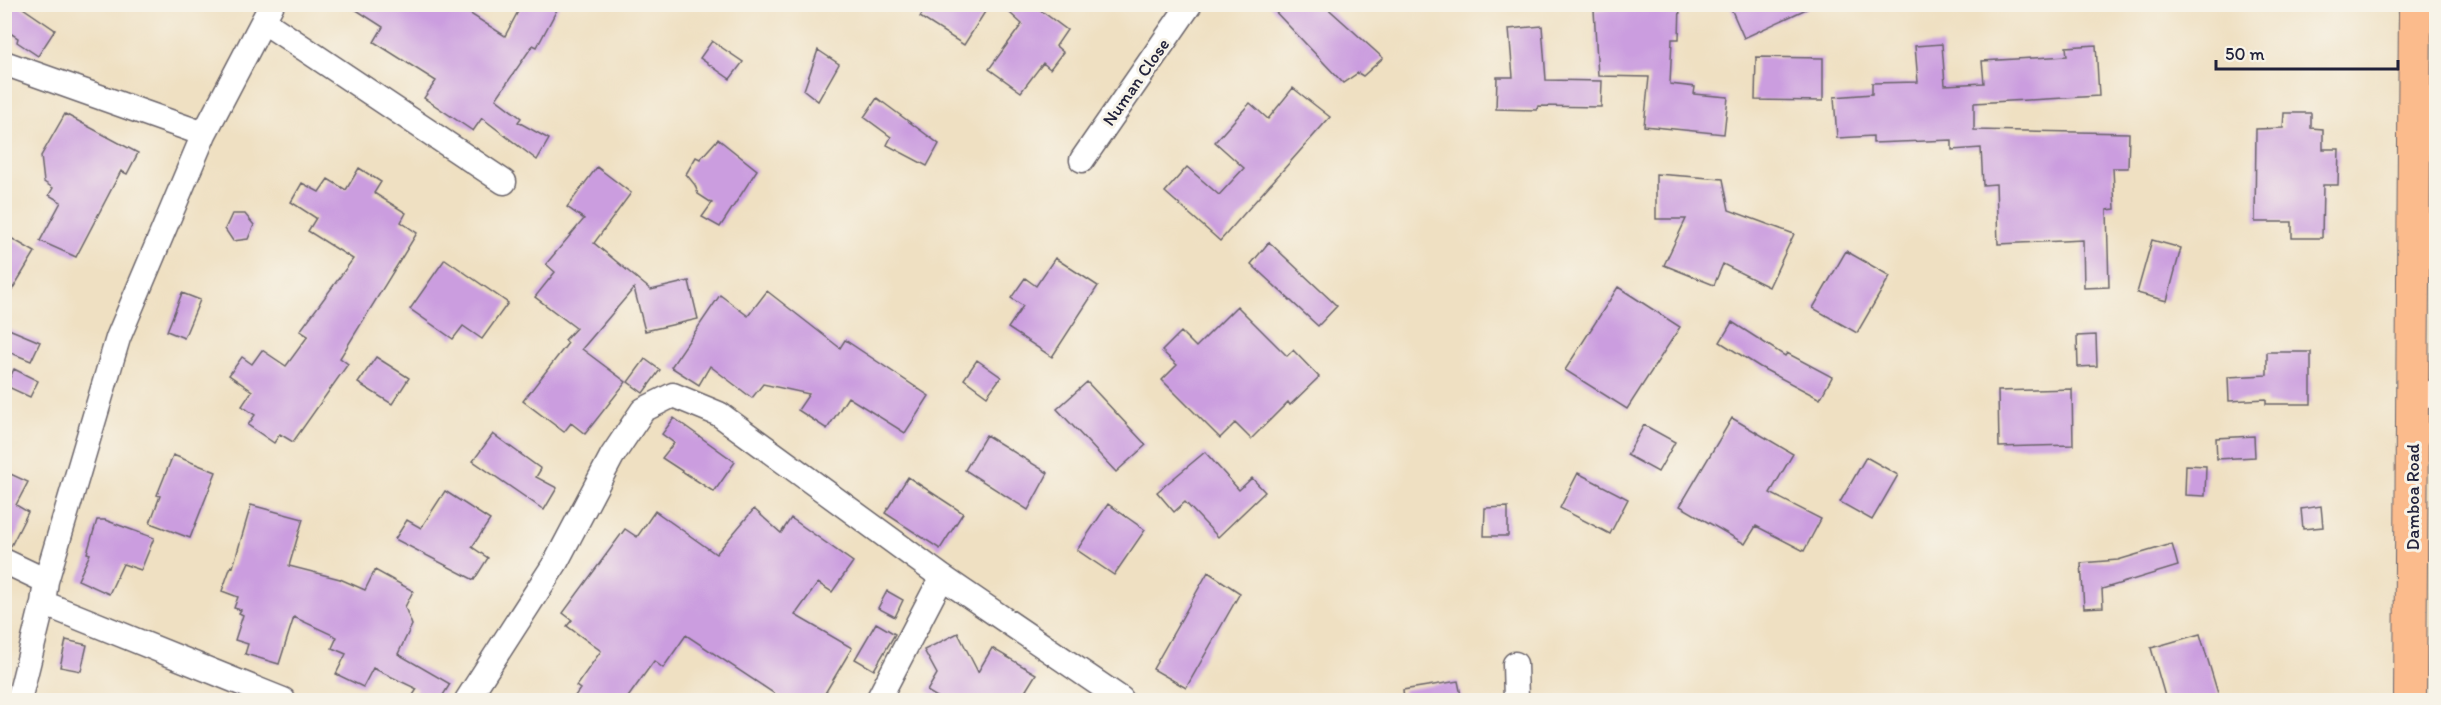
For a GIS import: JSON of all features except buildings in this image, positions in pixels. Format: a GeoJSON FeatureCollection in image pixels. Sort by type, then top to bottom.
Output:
{"type":"FeatureCollection","features":[{"type":"Feature","properties":{"kind":"main road","name":"Damboa Road"},"geometry":{"type":"LineString","coordinates":[[2410,700],[2425,396],[2415,4]]}},
{"type":"Feature","properties":{"kind":"street","name":"Numan Close"},"geometry":{"type":"LineString","coordinates":[[1082,160],[1190,4]]}},
{"type":"Feature","properties":{"kind":"street"},"geometry":{"type":"LineString","coordinates":[[19,700],[44,592],[118,338],[204,134],[267,13],[504,182]]}},
{"type":"Feature","properties":{"kind":"street"},"geometry":{"type":"LineString","coordinates":[[4,63],[204,134]]}},
{"type":"Feature","properties":{"kind":"street"},"geometry":{"type":"LineString","coordinates":[[467,700],[556,562],[618,447],[643,410],[673,395],[719,414],[942,577],[1121,699]]}},
{"type":"Feature","properties":{"kind":"street"},"geometry":{"type":"LineString","coordinates":[[4,561],[44,592],[283,700]]}},
{"type":"Feature","properties":{"kind":"street"},"geometry":{"type":"LineString","coordinates":[[878,700],[942,577]]}},
{"type":"Feature","properties":{"kind":"street"},"geometry":{"type":"LineString","coordinates":[[1515,664],[1516,700]]}}]}
